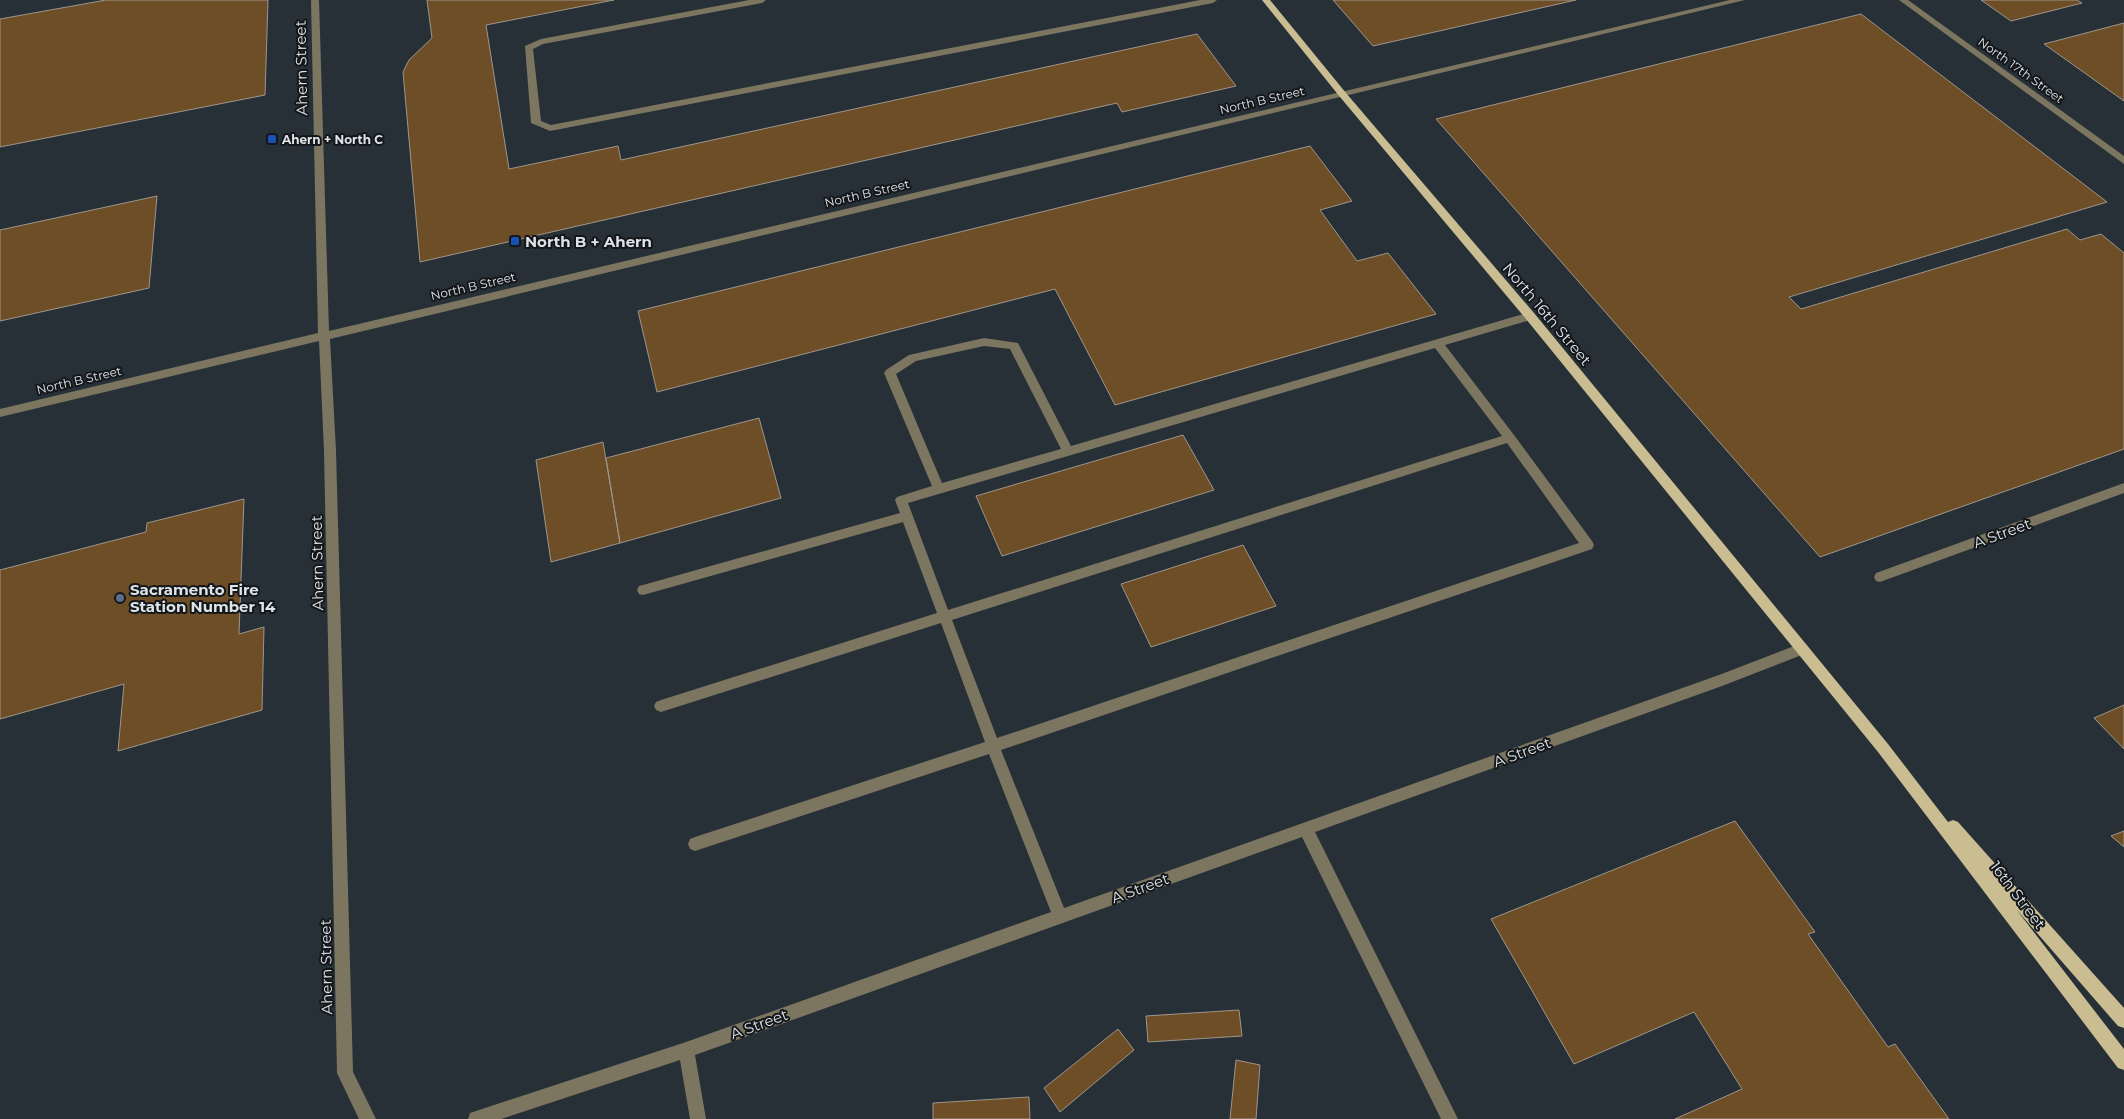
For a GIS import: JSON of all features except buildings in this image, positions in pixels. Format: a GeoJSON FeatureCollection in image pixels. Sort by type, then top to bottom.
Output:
{"type":"FeatureCollection","features":[{"type":"Feature","properties":{"kind":"main road","name":"North 16th Street"},"geometry":{"type":"LineString","coordinates":[[1266,0],[1343,95],[1530,316],[1802,649]]}},
{"type":"Feature","properties":{"kind":"main road","name":"16th Street"},"geometry":{"type":"LineString","coordinates":[[1802,649],[1883,748],[2124,1062]]}},
{"type":"Feature","properties":{"kind":"main road","name":"16th Street"},"geometry":{"type":"LineString","coordinates":[[1883,748],[2124,1020]]}},
{"type":"Feature","properties":{"kind":"street","name":"Ahern Street"},"geometry":{"type":"LineString","coordinates":[[315,0],[321,280],[330,451],[344,1072],[368,1119]]}},
{"type":"Feature","properties":{"kind":"street"},"geometry":{"type":"LineString","coordinates":[[762,0],[541,42],[528,48],[536,123],[550,128],[1213,0]]}},
{"type":"Feature","properties":{"kind":"street","name":"North B Street"},"geometry":{"type":"LineString","coordinates":[[0,413],[1741,0]]}},
{"type":"Feature","properties":{"kind":"street","name":"North 17th Street"},"geometry":{"type":"LineString","coordinates":[[1903,0],[2124,161]]}},
{"type":"Feature","properties":{"kind":"street"},"geometry":{"type":"LineString","coordinates":[[1060,917],[902,500],[1530,316]]}},
{"type":"Feature","properties":{"kind":"street"},"geometry":{"type":"LineString","coordinates":[[939,489],[890,373],[913,358],[984,342],[1014,346],[1068,451]]}},
{"type":"Feature","properties":{"kind":"street"},"geometry":{"type":"LineString","coordinates":[[695,844],[994,746],[1588,545],[1510,438],[1437,343]]}},
{"type":"Feature","properties":{"kind":"street"},"geometry":{"type":"LineString","coordinates":[[661,706],[944,615],[1510,438]]}},
{"type":"Feature","properties":{"kind":"street","name":"A Street"},"geometry":{"type":"LineString","coordinates":[[1880,577],[2124,488]]}},
{"type":"Feature","properties":{"kind":"street"},"geometry":{"type":"LineString","coordinates":[[643,590],[908,516]]}},
{"type":"Feature","properties":{"kind":"street","name":"A Street"},"geometry":{"type":"LineString","coordinates":[[476,1119],[686,1050],[1713,684],[1802,649]]}},
{"type":"Feature","properties":{"kind":"street"},"geometry":{"type":"LineString","coordinates":[[1306,829],[1450,1119]]}},
{"type":"Feature","properties":{"kind":"street"},"geometry":{"type":"LineString","coordinates":[[686,1050],[698,1119]]}},
{"type":"Feature","properties":{"kind":"place","name":"Ahern + North C"},"geometry":{"type":"Point","coordinates":[272,139]}},
{"type":"Feature","properties":{"kind":"place","name":"North B + Ahern"},"geometry":{"type":"Point","coordinates":[515,241]}},
{"type":"Feature","properties":{"kind":"place","name":"Sacramento Fire Station Number 14"},"geometry":{"type":"Point","coordinates":[120,598]}}]}
